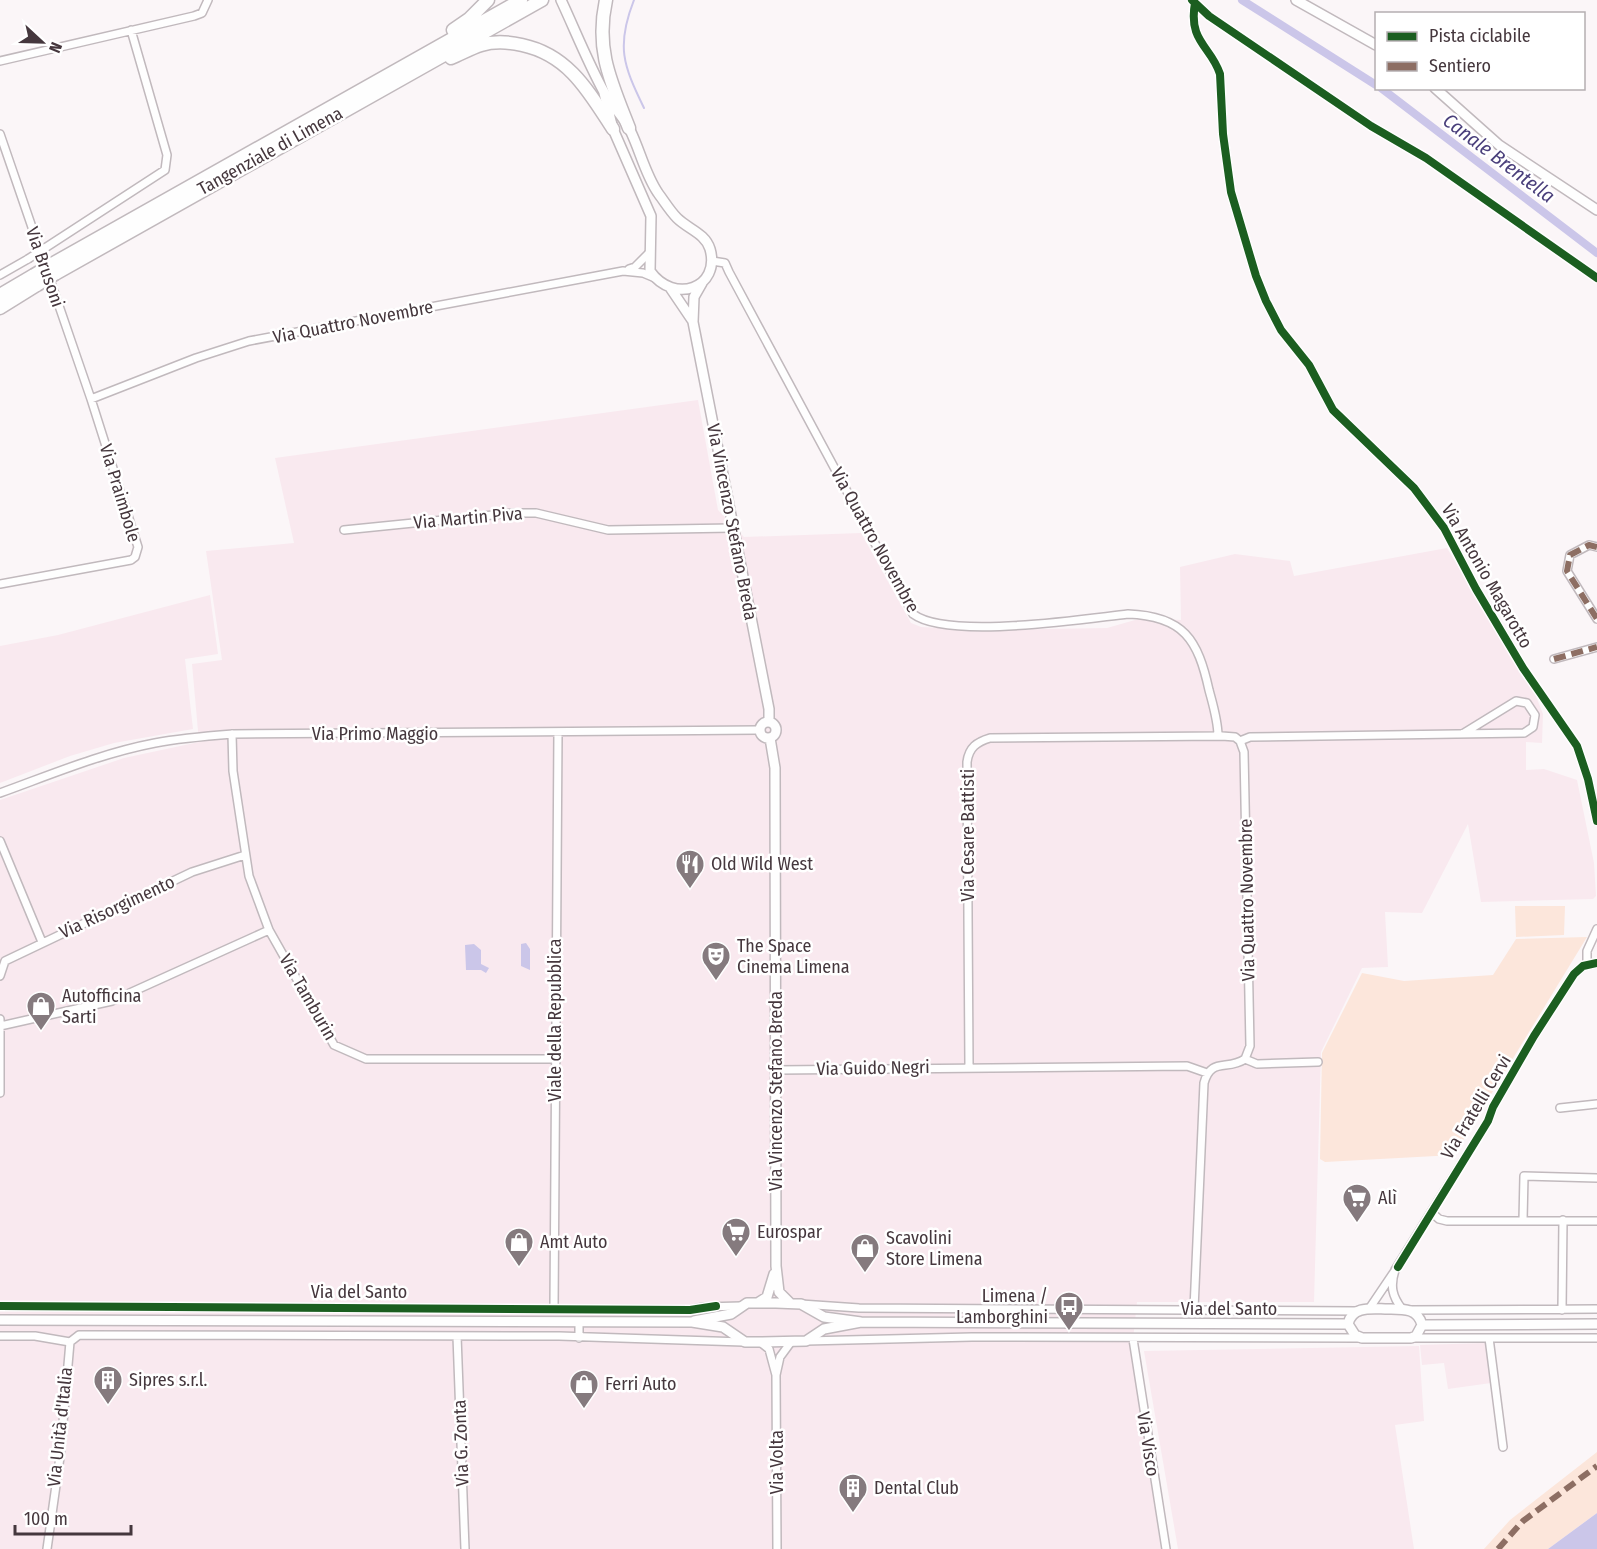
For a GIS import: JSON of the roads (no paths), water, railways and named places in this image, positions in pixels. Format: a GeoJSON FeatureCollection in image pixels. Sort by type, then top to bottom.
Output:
{"type":"FeatureCollection","features":[{"type":"Feature","properties":{"kind":"highway"},"geometry":{"type":"LineString","coordinates":[[365,87],[401,60],[469,19],[488,0]]}},
{"type":"Feature","properties":{"kind":"highway","name":"Tangenziale di Limena"},"geometry":{"type":"LineString","coordinates":[[0,308],[35,280],[53,269],[365,87],[521,0]]}},
{"type":"Feature","properties":{"kind":"highway","name":"Tangenziale di Limena"},"geometry":{"type":"LineString","coordinates":[[53,269],[542,0]]}},
{"type":"Feature","properties":{"kind":"highway"},"geometry":{"type":"LineString","coordinates":[[606,0],[601,24],[602,54],[629,128]]}},
{"type":"Feature","properties":{"kind":"highway"},"geometry":{"type":"LineString","coordinates":[[387,85],[482,45],[518,44],[535,48],[562,61],[587,89],[613,129]]}},
{"type":"Feature","properties":{"kind":"highway","name":"Tangenziale di Limena"},"geometry":{"type":"LineString","coordinates":[[0,295],[35,280]]}},
{"type":"Feature","properties":{"kind":"street"},"geometry":{"type":"LineString","coordinates":[[0,61],[202,13],[208,0]]}},
{"type":"Feature","properties":{"kind":"street"},"geometry":{"type":"LineString","coordinates":[[561,0],[604,93],[629,128],[656,190],[677,218],[700,234],[709,247],[712,261]]}},
{"type":"Feature","properties":{"kind":"street"},"geometry":{"type":"LineString","coordinates":[[1296,0],[1375,44]]}},
{"type":"Feature","properties":{"kind":"street","name":"Via Antonio Magarotto"},"geometry":{"type":"LineString","coordinates":[[1195,3],[1194,25],[1201,45],[1218,66],[1221,74],[1223,134],[1231,192],[1256,276],[1266,301],[1281,330],[1309,365],[1333,410],[1414,488],[1444,528],[1476,589],[1523,668],[1577,746],[1597,821]]}},
{"type":"Feature","properties":{"kind":"street"},"geometry":{"type":"LineString","coordinates":[[0,275],[165,170],[167,155],[131,30]]}},
{"type":"Feature","properties":{"kind":"street"},"geometry":{"type":"LineString","coordinates":[[1437,90],[1499,145],[1597,210]]}},
{"type":"Feature","properties":{"kind":"street"},"geometry":{"type":"LineString","coordinates":[[604,93],[613,129],[651,216],[650,271],[655,278]]}},
{"type":"Feature","properties":{"kind":"street","name":"Via Brusoni"},"geometry":{"type":"LineString","coordinates":[[0,134],[91,399]]}},
{"type":"Feature","properties":{"kind":"street","name":"Via Quattro Novembre"},"geometry":{"type":"LineString","coordinates":[[91,399],[196,358],[249,341],[623,271],[635,267],[650,252]]}},
{"type":"Feature","properties":{"kind":"street","name":"Via Vincenzo Stefano Breda"},"geometry":{"type":"LineString","coordinates":[[712,261],[694,297],[693,322],[769,722],[776,728],[770,738],[775,760],[776,1266],[779,1292],[790,1303]]}},
{"type":"Feature","properties":{"kind":"street","name":"Via Quattro Novembre"},"geometry":{"type":"LineString","coordinates":[[712,261],[725,263],[913,614],[931,623],[996,627],[1128,614],[1163,621],[1184,631],[1194,642],[1202,657],[1218,736]]}},
{"type":"Feature","properties":{"kind":"street","name":"Via Quattro Novembre"},"geometry":{"type":"LineString","coordinates":[[623,271],[643,273],[655,278]]}},
{"type":"Feature","properties":{"kind":"street","name":"Via Vincenzo Stefano Breda"},"geometry":{"type":"LineString","coordinates":[[655,278],[670,289],[693,322]]}},
{"type":"Feature","properties":{"kind":"street"},"geometry":{"type":"LineString","coordinates":[[670,289],[681,291],[703,282]]}},
{"type":"Feature","properties":{"kind":"street","name":"Via Praimbole"},"geometry":{"type":"LineString","coordinates":[[0,584],[131,560],[137,552],[136,542],[91,399]]}},
{"type":"Feature","properties":{"kind":"street","name":"Via Martin Piva"},"geometry":{"type":"LineString","coordinates":[[344,530],[513,513],[536,513],[608,530],[733,528]]}},
{"type":"Feature","properties":{"kind":"street"},"geometry":{"type":"LineString","coordinates":[[1597,547],[1589,545],[1570,555],[1567,571],[1597,619]]}},
{"type":"Feature","properties":{"kind":"street"},"geometry":{"type":"LineString","coordinates":[[1554,659],[1597,647]]}},
{"type":"Feature","properties":{"kind":"street","name":"Via Cesare Battisti"},"geometry":{"type":"LineString","coordinates":[[969,1066],[968,762],[972,747],[979,741],[990,738],[1218,736],[1235,737],[1240,741],[1250,737],[1464,734],[1524,733],[1533,727],[1535,715],[1527,703],[1516,701],[1464,734]]}},
{"type":"Feature","properties":{"kind":"street"},"geometry":{"type":"LineString","coordinates":[[769,722],[762,723],[759,730],[763,737],[770,738]]}},
{"type":"Feature","properties":{"kind":"street","name":"Via Primo Maggio"},"geometry":{"type":"LineString","coordinates":[[0,793],[139,746],[232,734],[759,730]]}},
{"type":"Feature","properties":{"kind":"street","name":"Viale della Repubblica"},"geometry":{"type":"LineString","coordinates":[[554,1308],[558,732]]}},
{"type":"Feature","properties":{"kind":"street","name":"Via Tamburin"},"geometry":{"type":"LineString","coordinates":[[232,734],[233,771],[249,876],[269,930],[329,1040],[347,1053],[376,1059],[554,1059]]}},
{"type":"Feature","properties":{"kind":"street","name":"Via Quattro Novembre"},"geometry":{"type":"LineString","coordinates":[[1240,741],[1244,752],[1250,1033],[1250,1046],[1245,1059]]}},
{"type":"Feature","properties":{"kind":"street"},"geometry":{"type":"LineString","coordinates":[[0,841],[42,942]]}},
{"type":"Feature","properties":{"kind":"street","name":"Via Risorgimento"},"geometry":{"type":"LineString","coordinates":[[0,976],[5,961],[42,942],[192,872],[245,855]]}},
{"type":"Feature","properties":{"kind":"street"},"geometry":{"type":"LineString","coordinates":[[1597,929],[1587,951],[1587,964],[1597,963]]}},
{"type":"Feature","properties":{"kind":"street"},"geometry":{"type":"LineString","coordinates":[[0,1026],[112,1001],[269,930]]}},
{"type":"Feature","properties":{"kind":"street","name":"Via Fratelli Cervi"},"geometry":{"type":"LineString","coordinates":[[1369,1309],[1488,1121],[1493,1107],[1534,1036],[1574,974],[1587,964]]}},
{"type":"Feature","properties":{"kind":"street"},"geometry":{"type":"LineString","coordinates":[[0,1019],[0,1093]]}},
{"type":"Feature","properties":{"kind":"street"},"geometry":{"type":"LineString","coordinates":[[1194,1309],[1204,1083],[1207,1073],[1213,1067],[1234,1064],[1245,1059],[1257,1064],[1318,1062]]}},
{"type":"Feature","properties":{"kind":"street"},"geometry":{"type":"LineString","coordinates":[[969,1066],[1187,1066],[1207,1073]]}},
{"type":"Feature","properties":{"kind":"street","name":"Via Guido Negri"},"geometry":{"type":"LineString","coordinates":[[777,1070],[969,1066]]}},
{"type":"Feature","properties":{"kind":"street"},"geometry":{"type":"LineString","coordinates":[[1560,1108],[1597,1104]]}},
{"type":"Feature","properties":{"kind":"street"},"geometry":{"type":"LineString","coordinates":[[1523,1220],[1524,1176],[1597,1178]]}},
{"type":"Feature","properties":{"kind":"street"},"geometry":{"type":"LineString","coordinates":[[1431,1212],[1439,1219],[1447,1221],[1597,1221]]}},
{"type":"Feature","properties":{"kind":"street"},"geometry":{"type":"LineString","coordinates":[[1562,1310],[1563,1220]]}},
{"type":"Feature","properties":{"kind":"street","name":"Via Vincenzo Stefano Breda"},"geometry":{"type":"LineString","coordinates":[[757,1303],[767,1298],[776,1266]]}},
{"type":"Feature","properties":{"kind":"street"},"geometry":{"type":"LineString","coordinates":[[1395,1270],[1391,1285],[1393,1294],[1406,1310],[1418,1316],[1422,1325]]}},
{"type":"Feature","properties":{"kind":"street","name":"Via del Santo"},"geometry":{"type":"LineString","coordinates":[[0,1306],[690,1310],[757,1303],[790,1303],[845,1305],[859,1308],[1357,1311],[1369,1309],[1597,1309]]}},
{"type":"Feature","properties":{"kind":"street","name":"Via del Santo"},"geometry":{"type":"LineString","coordinates":[[801,1304],[833,1319],[861,1322]]}},
{"type":"Feature","properties":{"kind":"street","name":"Via del Santo"},"geometry":{"type":"LineString","coordinates":[[692,1322],[731,1314],[741,1306]]}},
{"type":"Feature","properties":{"kind":"street"},"geometry":{"type":"LineString","coordinates":[[1101,1308],[1101,1323]]}},
{"type":"Feature","properties":{"kind":"street"},"geometry":{"type":"LineString","coordinates":[[1291,1310],[1291,1324]]}},
{"type":"Feature","properties":{"kind":"street"},"geometry":{"type":"LineString","coordinates":[[1357,1311],[1349,1318],[1348,1324],[1355,1335],[1362,1338]]}},
{"type":"Feature","properties":{"kind":"street"},"geometry":{"type":"LineString","coordinates":[[817,1312],[819,1327],[817,1333]]}},
{"type":"Feature","properties":{"kind":"street"},"geometry":{"type":"LineString","coordinates":[[730,1330],[731,1314]]}},
{"type":"Feature","properties":{"kind":"street"},"geometry":{"type":"LineString","coordinates":[[0,1320],[692,1322],[730,1330],[745,1342]]}},
{"type":"Feature","properties":{"kind":"street","name":"Via del Santo"},"geometry":{"type":"LineString","coordinates":[[326,1322],[326,1336]]}},
{"type":"Feature","properties":{"kind":"street"},"geometry":{"type":"LineString","coordinates":[[579,1322],[579,1338]]}},
{"type":"Feature","properties":{"kind":"street"},"geometry":{"type":"LineString","coordinates":[[0,1336],[36,1336],[70,1342],[79,1335],[457,1336],[760,1342],[806,1341],[817,1333],[861,1322],[1348,1324]]}},
{"type":"Feature","properties":{"kind":"street"},"geometry":{"type":"LineString","coordinates":[[1422,1325],[1597,1324]]}},
{"type":"Feature","properties":{"kind":"street"},"geometry":{"type":"LineString","coordinates":[[1411,1338],[1416,1336],[1422,1325]]}},
{"type":"Feature","properties":{"kind":"street","name":"Via G. Zonta"},"geometry":{"type":"LineString","coordinates":[[457,1336],[465,1549]]}},
{"type":"Feature","properties":{"kind":"street","name":"Via del Santo"},"geometry":{"type":"LineString","coordinates":[[806,1341],[960,1337],[1597,1338]]}},
{"type":"Feature","properties":{"kind":"street"},"geometry":{"type":"LineString","coordinates":[[1489,1338],[1503,1447]]}},
{"type":"Feature","properties":{"kind":"street","name":"Via Visco"},"geometry":{"type":"LineString","coordinates":[[1133,1339],[1166,1549]]}},
{"type":"Feature","properties":{"kind":"street"},"geometry":{"type":"LineString","coordinates":[[776,1375],[780,1358],[791,1341]]}},
{"type":"Feature","properties":{"kind":"street","name":"Via Unità d'Italia"},"geometry":{"type":"LineString","coordinates":[[47,1549],[60,1457],[70,1342]]}},
{"type":"Feature","properties":{"kind":"street"},"geometry":{"type":"LineString","coordinates":[[760,1342],[769,1349],[776,1375]]}},
{"type":"Feature","properties":{"kind":"street","name":"Via Volta"},"geometry":{"type":"LineString","coordinates":[[776,1375],[777,1549]]}},
{"type":"Feature","properties":{"kind":"waterway"},"geometry":{"type":"LineString","coordinates":[[634,0],[625,30],[624,55],[631,79],[644,108]]}},
{"type":"Feature","properties":{"kind":"waterway","name":"Canale Brentella"},"geometry":{"type":"LineString","coordinates":[[1242,0],[1375,84]]}},
{"type":"Feature","properties":{"kind":"waterway","name":"Canale Brentella"},"geometry":{"type":"LineString","coordinates":[[1384,90],[1597,253]]}},
{"type":"Feature","properties":{"kind":"place","name":"Old Wild West"},"geometry":{"type":"Point","coordinates":[690,890]}},
{"type":"Feature","properties":{"kind":"place","name":"The Space Cinema Limena"},"geometry":{"type":"Point","coordinates":[716,982]}},
{"type":"Feature","properties":{"kind":"place","name":"Autofficina Sarti"},"geometry":{"type":"Point","coordinates":[41,1032]}},
{"type":"Feature","properties":{"kind":"place","name":"Alì"},"geometry":{"type":"Point","coordinates":[1357,1224]}},
{"type":"Feature","properties":{"kind":"place","name":"Eurospar"},"geometry":{"type":"Point","coordinates":[736,1258]}},
{"type":"Feature","properties":{"kind":"place","name":"Amt Auto"},"geometry":{"type":"Point","coordinates":[519,1268]}},
{"type":"Feature","properties":{"kind":"place","name":"Scavolini Store Limena"},"geometry":{"type":"Point","coordinates":[865,1274]}},
{"type":"Feature","properties":{"kind":"place","name":"Limena / Lamborghini"},"geometry":{"type":"Point","coordinates":[1069,1332]}},
{"type":"Feature","properties":{"kind":"place","name":"Sipres s.r.l."},"geometry":{"type":"Point","coordinates":[108,1406]}},
{"type":"Feature","properties":{"kind":"place","name":"Ferri Auto"},"geometry":{"type":"Point","coordinates":[584,1410]}},
{"type":"Feature","properties":{"kind":"place","name":"Dental Club"},"geometry":{"type":"Point","coordinates":[853,1514]}}]}
